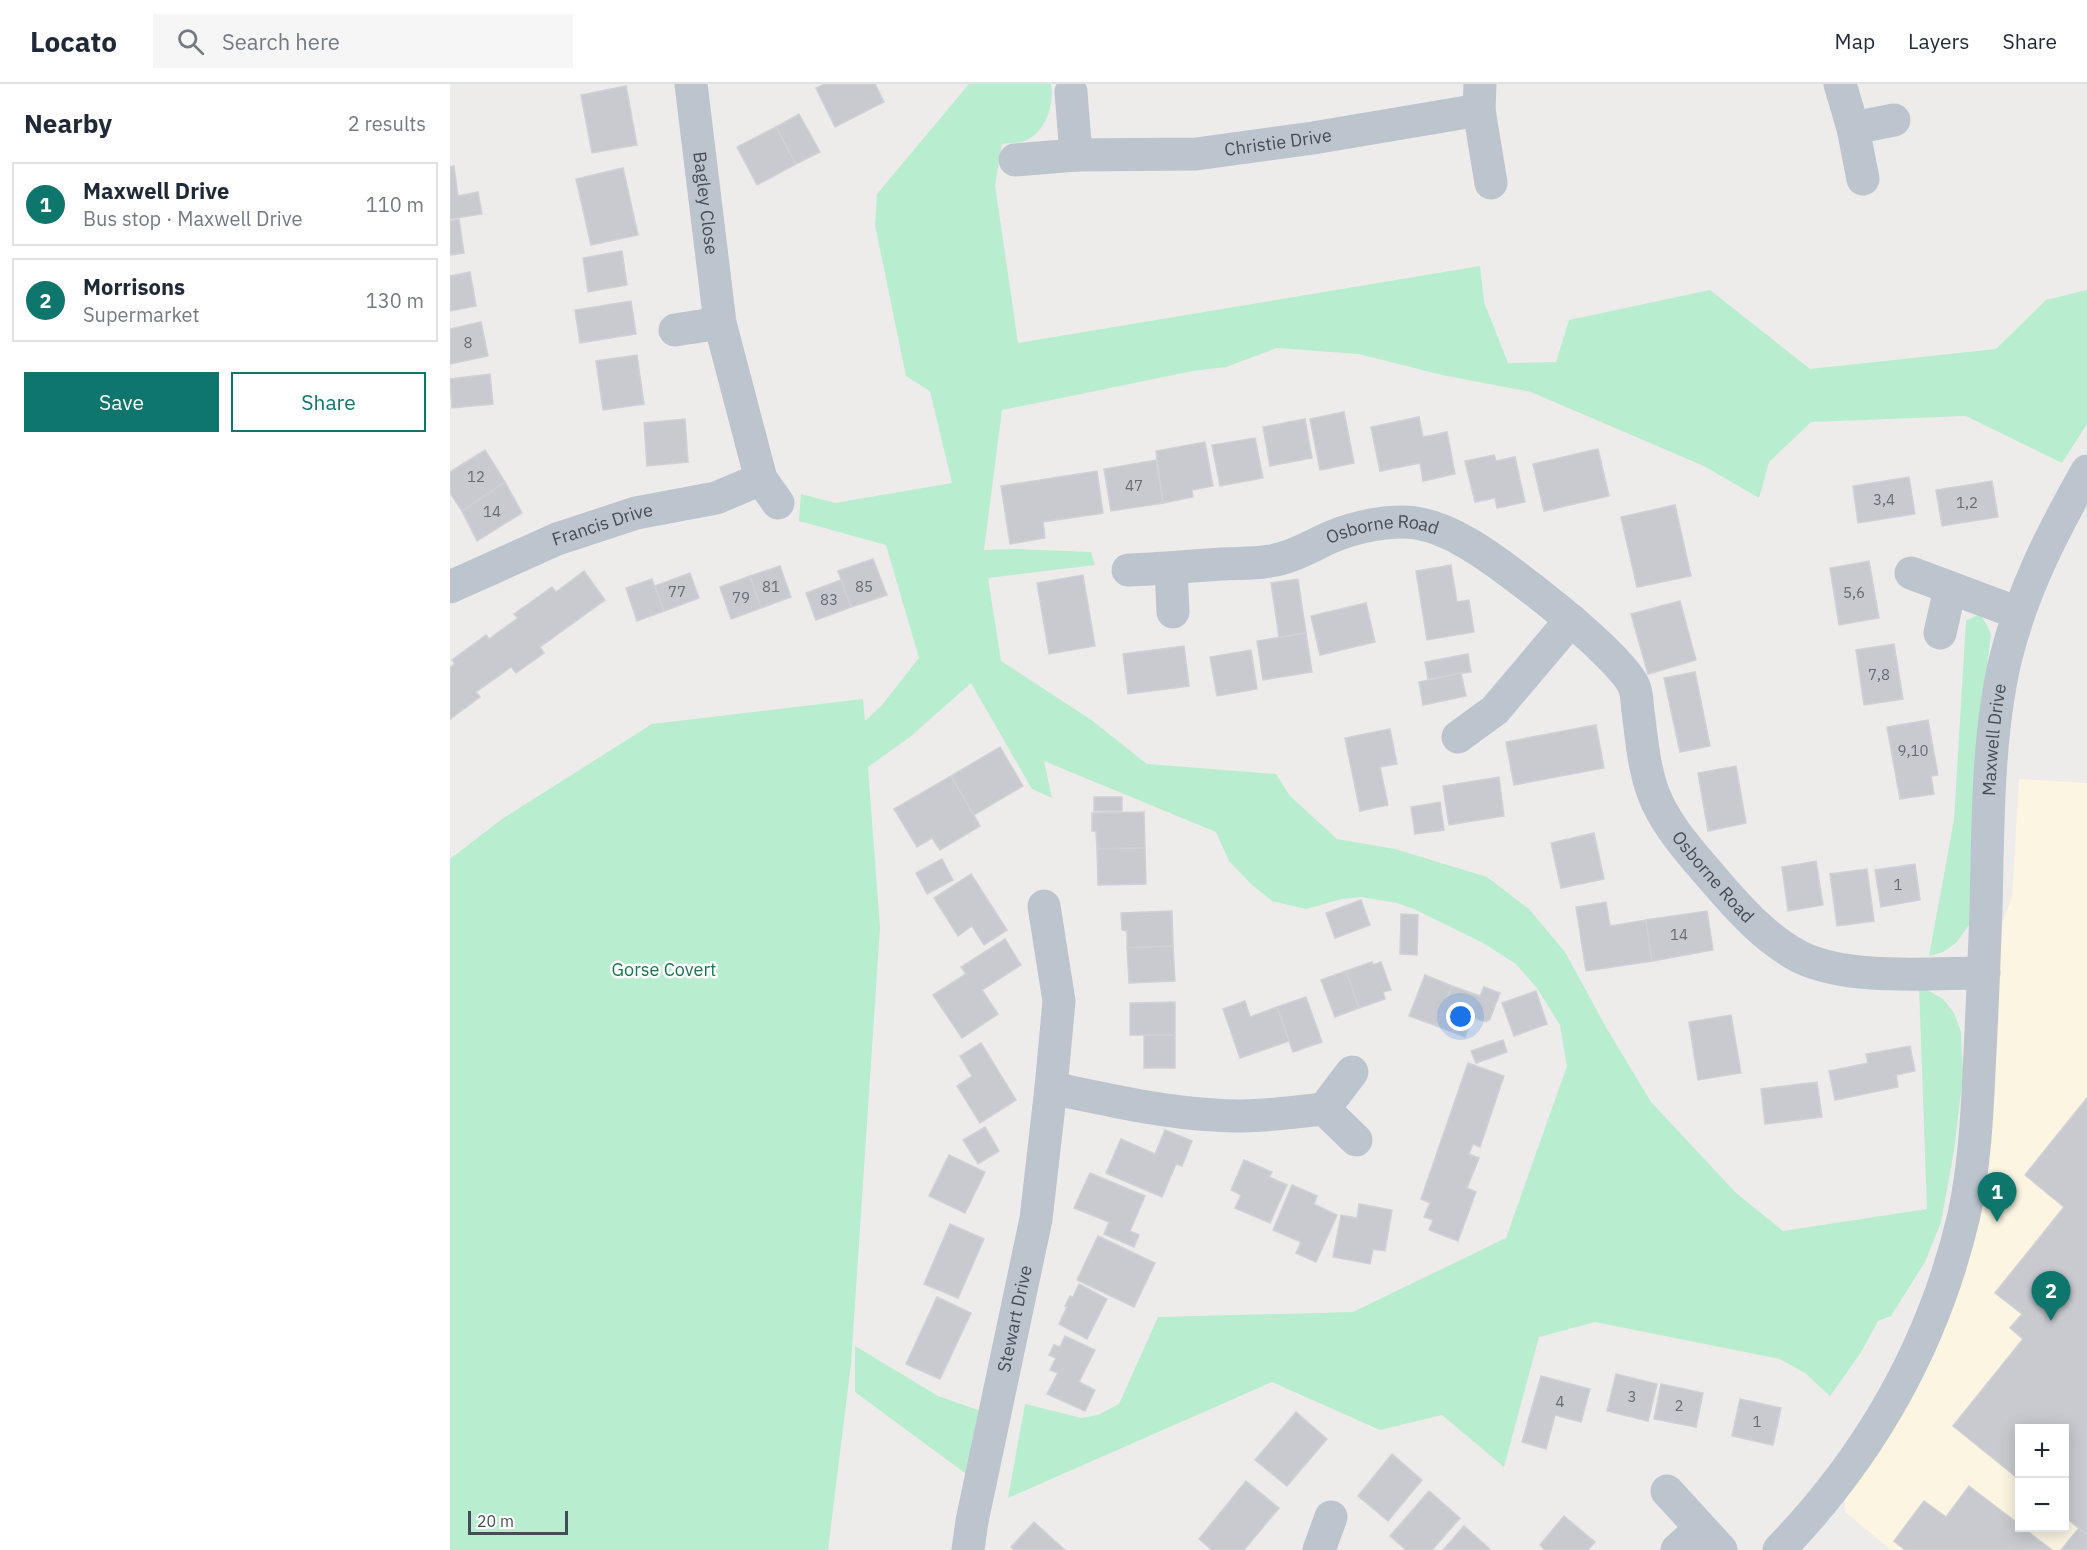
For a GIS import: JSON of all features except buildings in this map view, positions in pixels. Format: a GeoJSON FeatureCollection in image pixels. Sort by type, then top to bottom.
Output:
{"type":"FeatureCollection","features":[{"type":"Feature","properties":{"kind":"street"},"geometry":{"type":"LineString","coordinates":[[1840,84],[1853,128],[1863,179]]}},
{"type":"Feature","properties":{"kind":"street","name":"Bagley Close"},"geometry":{"type":"LineString","coordinates":[[694,85],[720,323],[770,491]]}},
{"type":"Feature","properties":{"kind":"street"},"geometry":{"type":"LineString","coordinates":[[1071,92],[1076,155]]}},
{"type":"Feature","properties":{"kind":"street"},"geometry":{"type":"LineString","coordinates":[[1479,97],[1491,183]]}},
{"type":"Feature","properties":{"kind":"street","name":"Christie Drive"},"geometry":{"type":"LineString","coordinates":[[1015,160],[1076,155],[1197,154],[1313,138],[1479,97]]}},
{"type":"Feature","properties":{"kind":"street"},"geometry":{"type":"LineString","coordinates":[[1853,128],[1894,120]]}},
{"type":"Feature","properties":{"kind":"street"},"geometry":{"type":"LineString","coordinates":[[675,330],[720,323]]}},
{"type":"Feature","properties":{"kind":"street","name":"Maxwell Drive"},"geometry":{"type":"LineString","coordinates":[[1779,1550],[1845,1474],[1872,1435],[1907,1374],[1942,1290],[1964,1212],[1974,1146],[1995,713],[2018,613],[2051,535],[2087,471]]}},
{"type":"Feature","properties":{"kind":"street","name":"Francis Drive"},"geometry":{"type":"LineString","coordinates":[[450,587],[557,539],[636,513],[716,498],[770,491]]}},
{"type":"Feature","properties":{"kind":"street","name":"Osborne Road"},"geometry":{"type":"LineString","coordinates":[[1128,570],[1272,561],[1307,550],[1331,537],[1385,523],[1414,523],[1437,529],[1468,543],[1571,620],[1623,668],[1635,688],[1645,763],[1656,801],[1677,836],[1753,922],[1778,944],[1800,957],[1825,967],[1869,972],[1984,973]]}},
{"type":"Feature","properties":{"kind":"street"},"geometry":{"type":"LineString","coordinates":[[1171,569],[1173,612]]}},
{"type":"Feature","properties":{"kind":"street"},"geometry":{"type":"LineString","coordinates":[[1911,573],[2018,613]]}},
{"type":"Feature","properties":{"kind":"street"},"geometry":{"type":"LineString","coordinates":[[1940,633],[1950,589]]}},
{"type":"Feature","properties":{"kind":"street"},"geometry":{"type":"LineString","coordinates":[[1458,737],[1495,710],[1571,620]]}},
{"type":"Feature","properties":{"kind":"street","name":"Stewart Drive"},"geometry":{"type":"LineString","coordinates":[[968,1550],[1036,1219],[1059,1001],[1044,906]]}},
{"type":"Feature","properties":{"kind":"street"},"geometry":{"type":"LineString","coordinates":[[1051,1088],[1153,1109],[1216,1116],[1265,1115],[1324,1109],[1352,1072]]}},
{"type":"Feature","properties":{"kind":"street"},"geometry":{"type":"LineString","coordinates":[[1324,1109],[1356,1140]]}},
{"type":"Feature","properties":{"kind":"street"},"geometry":{"type":"LineString","coordinates":[[1667,1491],[1699,1543]]}},
{"type":"Feature","properties":{"kind":"street"},"geometry":{"type":"LineString","coordinates":[[1319,1550],[1331,1517]]}},
{"type":"Feature","properties":{"kind":"shaded area"},"geometry":{"type":"Polygon","coordinates":[[[2019,779],[2087,783],[2087,1550],[1891,1550],[1845,1512],[1845,1474],[1942,1290],[1984,973],[2012,897],[2019,779]]]}},
{"type":"Feature","properties":{"kind":"green space","name":"Gorse Covert"},"geometry":{"type":"Polygon","coordinates":[[[969,84],[1051,84],[1050,108],[1040,130],[1027,140],[1002,144],[995,185],[1018,343],[1480,266],[1484,302],[1508,363],[1556,362],[1569,320],[1710,290],[1810,369],[1996,349],[2046,300],[2087,290],[2087,424],[2062,463],[1966,416],[1811,422],[1769,462],[1759,498],[1704,466],[1531,392],[1442,375],[1359,354],[1277,348],[1226,367],[1193,371],[1002,410],[984,550],[1091,552],[1095,565],[988,578],[1001,661],[1090,719],[1147,764],[1276,774],[1290,796],[1337,839],[1395,849],[1487,877],[1529,909],[1565,952],[1607,1029],[1651,1102],[1736,1193],[1783,1231],[1927,1209],[1919,985],[1943,999],[1954,1013],[1961,1032],[1963,1075],[1954,1151],[1941,1222],[1925,1262],[1891,1316],[1878,1321],[1860,1354],[1830,1396],[1805,1373],[1780,1359],[1595,1322],[1539,1337],[1504,1467],[1442,1415],[1380,1430],[1272,1382],[1008,1498],[1025,1404],[1081,1418],[1098,1415],[1119,1404],[1158,1317],[1353,1312],[1506,1238],[1567,1066],[1560,1025],[1537,988],[1516,964],[1483,943],[1397,903],[1361,897],[1342,899],[1306,909],[1272,901],[1251,884],[1229,861],[1216,832],[1044,761],[1052,798],[1032,789],[971,683],[910,737],[868,767],[880,928],[851,1364],[828,1550],[450,1550],[450,859],[502,819],[652,724],[863,699],[865,721],[882,705],[919,658],[886,545],[799,521],[801,494],[835,503],[952,483],[930,391],[906,376],[875,225],[877,194],[969,84]]]}},
{"type":"Feature","properties":{"kind":"green space"},"geometry":{"type":"Polygon","coordinates":[[[1980,614],[1991,635],[1978,734],[1969,925],[1956,943],[1943,952],[1929,956],[1954,820],[1966,621],[1980,614]]]}},
{"type":"Feature","properties":{"kind":"green space"},"geometry":{"type":"Polygon","coordinates":[[[855,1346],[938,1396],[981,1411],[969,1476],[855,1392],[855,1346]]]}},
{"type":"Feature","properties":{"kind":"place","name":"Maxwell Drive"},"geometry":{"type":"Point","coordinates":[1997,1222]}},
{"type":"Feature","properties":{"kind":"place","name":"Morrisons"},"geometry":{"type":"Point","coordinates":[2051,1321]}}]}
